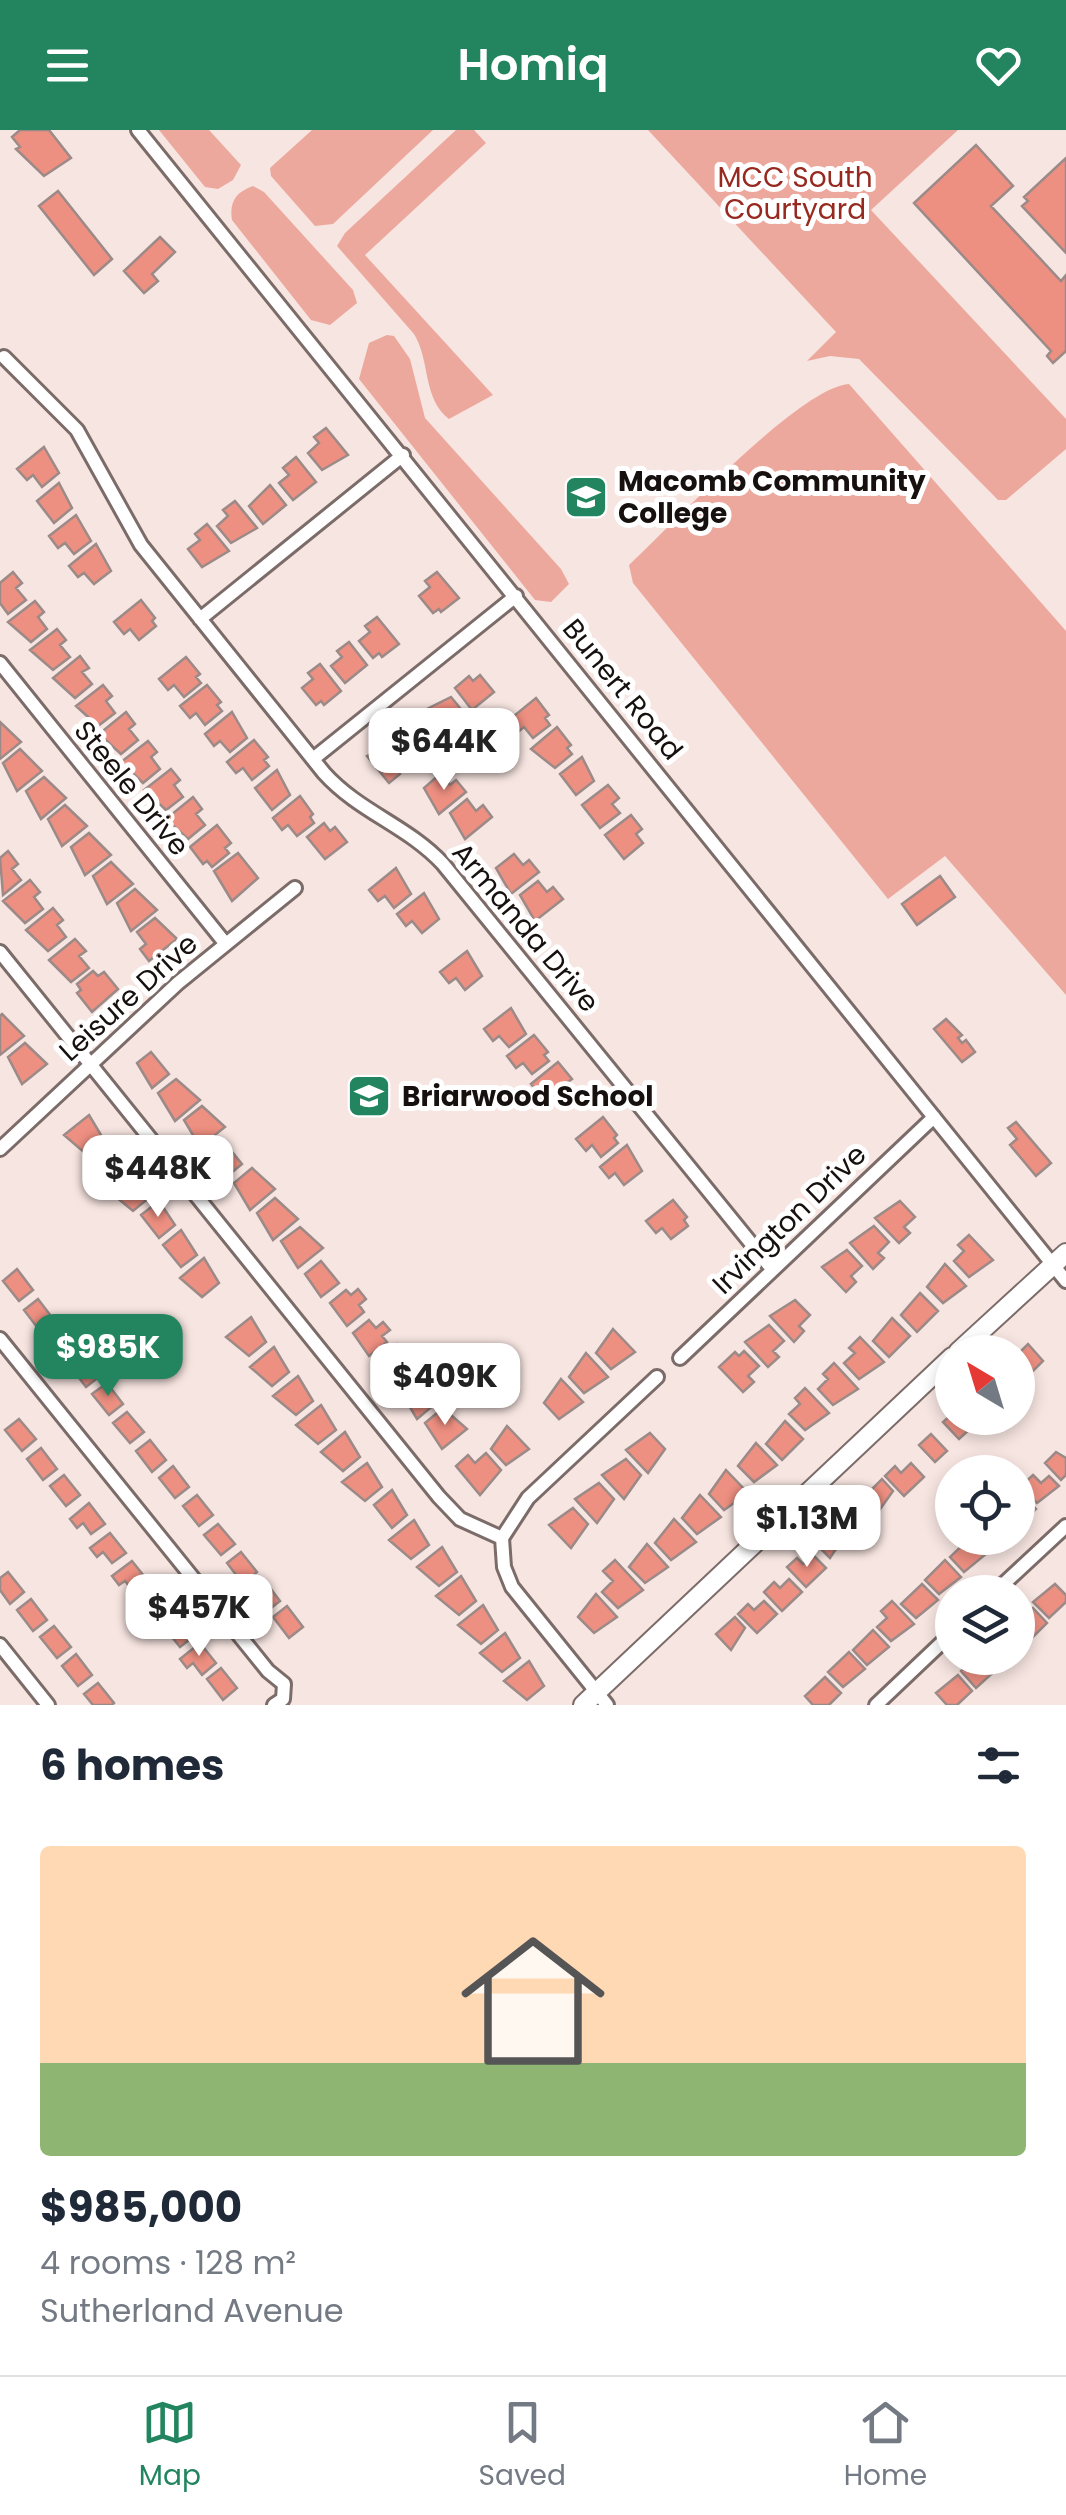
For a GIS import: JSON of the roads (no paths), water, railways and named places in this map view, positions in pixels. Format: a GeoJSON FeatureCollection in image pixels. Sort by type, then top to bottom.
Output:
{"type":"FeatureCollection","features":[{"type":"Feature","properties":{"kind":"street","name":"Bunert Road"},"geometry":{"type":"LineString","coordinates":[[138,130],[934,1117],[1059,1259],[1066,1281]]}},
{"type":"Feature","properties":{"kind":"street","name":"Armanda Drive"},"geometry":{"type":"LineString","coordinates":[[4,357],[85,441],[128,527],[313,759],[351,801],[412,836],[444,864],[772,1268]]}},
{"type":"Feature","properties":{"kind":"street"},"geometry":{"type":"LineString","coordinates":[[200,619],[403,455]]}},
{"type":"Feature","properties":{"kind":"street"},"geometry":{"type":"LineString","coordinates":[[313,759],[516,596]]}},
{"type":"Feature","properties":{"kind":"street","name":"Steele Drive"},"geometry":{"type":"LineString","coordinates":[[0,663],[224,943]]}},
{"type":"Feature","properties":{"kind":"street","name":"Leisure Drive"},"geometry":{"type":"LineString","coordinates":[[0,1149],[224,943],[295,888]]}},
{"type":"Feature","properties":{"kind":"street"},"geometry":{"type":"LineString","coordinates":[[0,952],[439,1497],[460,1518],[502,1538]]}},
{"type":"Feature","properties":{"kind":"street","name":"Irvington Drive"},"geometry":{"type":"LineString","coordinates":[[680,1358],[934,1117]]}},
{"type":"Feature","properties":{"kind":"street"},"geometry":{"type":"LineString","coordinates":[[977,1335],[1059,1259]]}},
{"type":"Feature","properties":{"kind":"street"},"geometry":{"type":"LineString","coordinates":[[0,1339],[268,1671],[279,1678],[285,1692],[274,1705]]}},
{"type":"Feature","properties":{"kind":"street"},"geometry":{"type":"LineString","coordinates":[[657,1377],[528,1498],[502,1538],[504,1567],[512,1587],[595,1701],[935,1374]]}},
{"type":"Feature","properties":{"kind":"street"},"geometry":{"type":"LineString","coordinates":[[1013,1575],[1066,1526]]}},
{"type":"Feature","properties":{"kind":"street"},"geometry":{"type":"LineString","coordinates":[[0,1645],[48,1705]]}},
{"type":"Feature","properties":{"kind":"street"},"geometry":{"type":"LineString","coordinates":[[876,1705],[935,1649]]}},
{"type":"Feature","properties":{"kind":"place","name":"Macomb Community College"},"geometry":{"type":"Point","coordinates":[586,497]}},
{"type":"Feature","properties":{"kind":"place","name":"Briarwood School"},"geometry":{"type":"Point","coordinates":[369,1096]}},
{"type":"Feature","properties":{"kind":"park label","name":"MCC South Courtyard"},"geometry":{"type":"Point","coordinates":[795,193]}}]}
